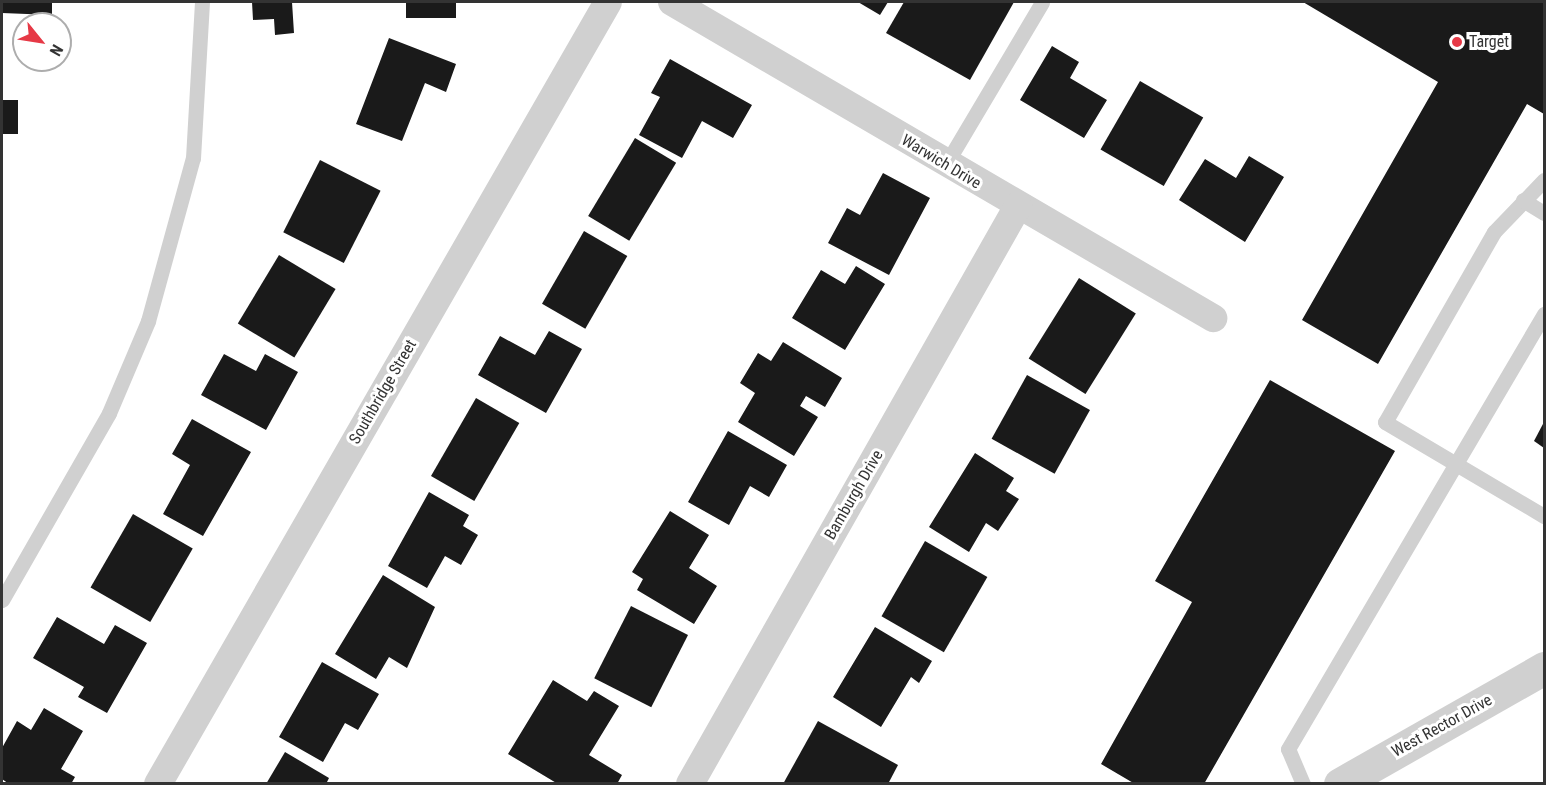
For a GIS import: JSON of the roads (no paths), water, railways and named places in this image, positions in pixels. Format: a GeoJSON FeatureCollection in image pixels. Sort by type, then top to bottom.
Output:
{"type":"FeatureCollection","features":[{"type":"Feature","properties":{"kind":"street","name":"Southbridge Street"},"geometry":{"type":"LineString","coordinates":[[158,783],[608,2]]}},
{"type":"Feature","properties":{"kind":"street","name":"Warwich Drive"},"geometry":{"type":"LineString","coordinates":[[672,2],[1213,318]]}},
{"type":"Feature","properties":{"kind":"street","name":"Bamburgh Drive"},"geometry":{"type":"LineString","coordinates":[[690,783],[1018,206]]}},
{"type":"Feature","properties":{"kind":"street","name":"West Rector Drive"},"geometry":{"type":"LineString","coordinates":[[1340,783],[1545,668]]}},
{"type":"Feature","properties":{"kind":"lane"},"geometry":{"type":"LineString","coordinates":[[2,600],[109,413],[148,321],[193,158],[202,2]]}},
{"type":"Feature","properties":{"kind":"lane"},"geometry":{"type":"LineString","coordinates":[[946,164],[1042,2]]}},
{"type":"Feature","properties":{"kind":"lane"},"geometry":{"type":"LineString","coordinates":[[1545,180],[1494,232],[1385,422],[1545,516]]}},
{"type":"Feature","properties":{"kind":"lane"},"geometry":{"type":"LineString","coordinates":[[1523,200],[1545,213]]}},
{"type":"Feature","properties":{"kind":"lane"},"geometry":{"type":"LineString","coordinates":[[1303,783],[1288,749],[1545,314]]}},
{"type":"Feature","properties":{"kind":"place","name":"Target"},"geometry":{"type":"Point","coordinates":[1457,42]}}]}
